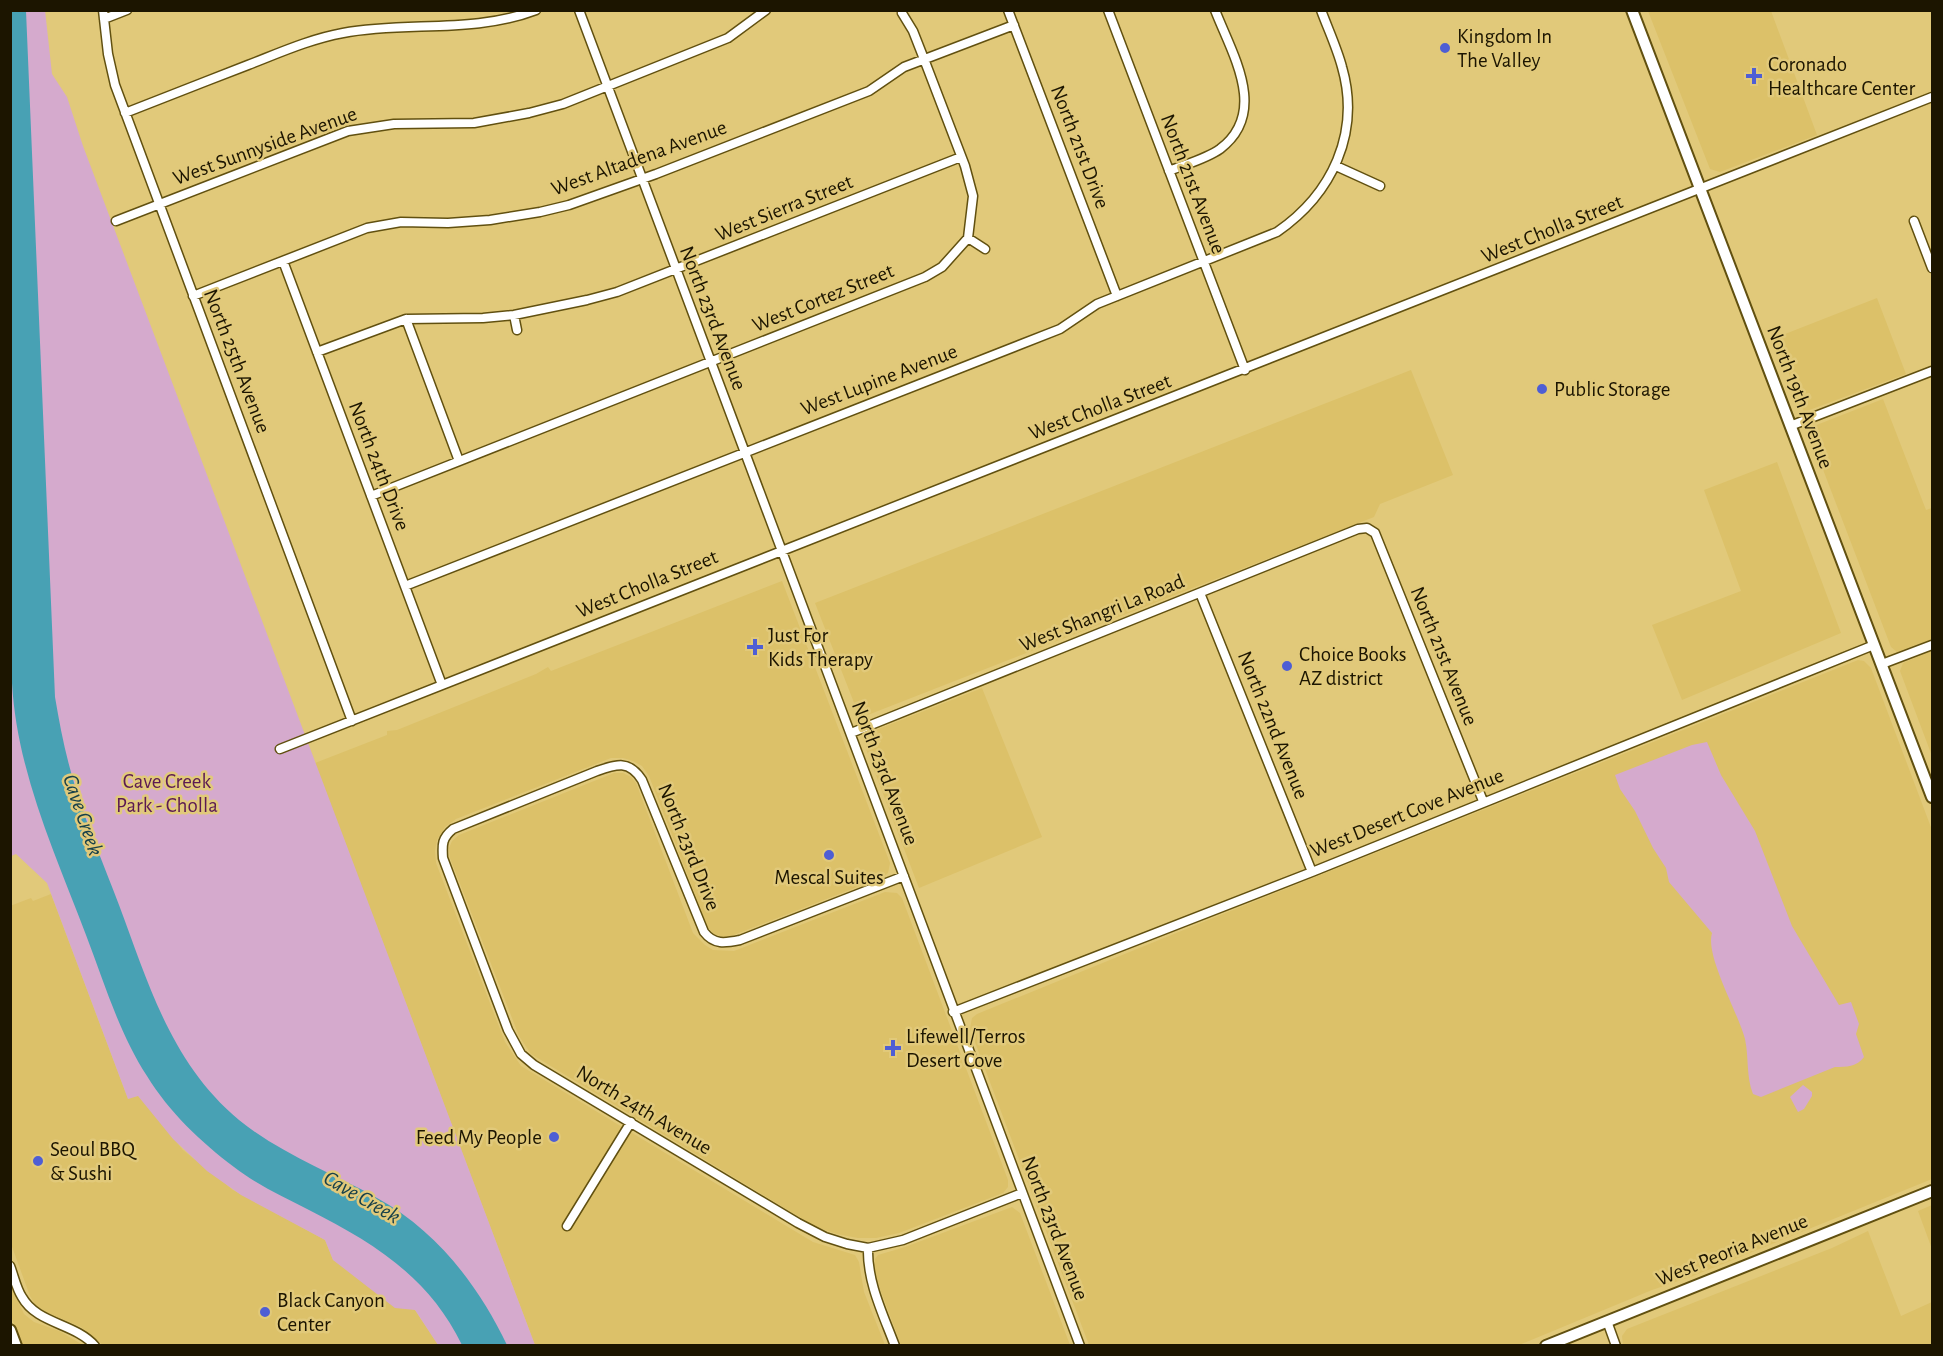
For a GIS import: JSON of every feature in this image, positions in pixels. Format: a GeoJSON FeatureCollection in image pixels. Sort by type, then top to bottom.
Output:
{"type":"FeatureCollection","features":[{"type":"Feature","properties":{"kind":"main road","name":"North 19th Avenue"},"geometry":{"type":"LineString","coordinates":[[1632,10],[1932,797]]}},
{"type":"Feature","properties":{"kind":"main road","name":"West Peoria Avenue"},"geometry":{"type":"LineString","coordinates":[[1546,1346],[1932,1191]]}},
{"type":"Feature","properties":{"kind":"main road"},"geometry":{"type":"LineString","coordinates":[[10,1330],[16,1346]]}},
{"type":"Feature","properties":{"kind":"street"},"geometry":{"type":"LineString","coordinates":[[104,15],[127,10]]}},
{"type":"Feature","properties":{"kind":"street"},"geometry":{"type":"LineString","coordinates":[[125,113],[298,46],[339,34],[389,27],[477,25],[505,20],[536,10]]}},
{"type":"Feature","properties":{"kind":"street","name":"North 23rd Avenue"},"geometry":{"type":"LineString","coordinates":[[579,10],[1080,1346]]}},
{"type":"Feature","properties":{"kind":"street","name":"West Sunnyside Avenue"},"geometry":{"type":"LineString","coordinates":[[116,221],[348,131],[394,124],[474,123],[563,104],[728,38],[766,10]]}},
{"type":"Feature","properties":{"kind":"street","name":"North 21st Drive"},"geometry":{"type":"LineString","coordinates":[[1008,10],[1117,296]]}},
{"type":"Feature","properties":{"kind":"street","name":"North 21st Avenue"},"geometry":{"type":"LineString","coordinates":[[1108,10],[1245,370]]}},
{"type":"Feature","properties":{"kind":"street"},"geometry":{"type":"LineString","coordinates":[[1169,171],[1220,149],[1238,128],[1245,101],[1245,91],[1215,10]]}},
{"type":"Feature","properties":{"kind":"street","name":"West Lupine Avenue"},"geometry":{"type":"LineString","coordinates":[[405,586],[1060,328],[1091,307],[1262,239],[1290,223],[1323,189],[1336,166],[1348,122],[1347,90],[1342,68],[1321,10]]}},
{"type":"Feature","properties":{"kind":"street"},"geometry":{"type":"LineString","coordinates":[[902,14],[913,31],[924,59],[961,157],[973,196],[968,238],[985,249]]}},
{"type":"Feature","properties":{"kind":"street","name":"North 25th Avenue"},"geometry":{"type":"LineString","coordinates":[[104,15],[110,68],[125,113],[352,721]]}},
{"type":"Feature","properties":{"kind":"street","name":"West Altadena Avenue"},"geometry":{"type":"LineString","coordinates":[[193,296],[367,228],[401,222],[448,223],[490,220],[540,212],[600,195],[869,91],[894,72],[1014,25]]}},
{"type":"Feature","properties":{"kind":"street","name":"West Cholla Street"},"geometry":{"type":"LineString","coordinates":[[280,749],[1932,97]]}},
{"type":"Feature","properties":{"kind":"street","name":"West Sierra Street"},"geometry":{"type":"LineString","coordinates":[[317,352],[406,319],[514,315],[588,300],[675,270],[961,157]]}},
{"type":"Feature","properties":{"kind":"street"},"geometry":{"type":"LineString","coordinates":[[1336,166],[1380,186]]}},
{"type":"Feature","properties":{"kind":"street"},"geometry":{"type":"LineString","coordinates":[[1914,221],[1932,268]]}},
{"type":"Feature","properties":{"kind":"street","name":"West Cortez Street"},"geometry":{"type":"LineString","coordinates":[[371,496],[925,277],[951,259],[968,238]]}},
{"type":"Feature","properties":{"kind":"street","name":"North 24th Drive"},"geometry":{"type":"LineString","coordinates":[[283,261],[442,685]]}},
{"type":"Feature","properties":{"kind":"street"},"geometry":{"type":"LineString","coordinates":[[514,315],[517,330]]}},
{"type":"Feature","properties":{"kind":"street"},"geometry":{"type":"LineString","coordinates":[[406,319],[459,461]]}},
{"type":"Feature","properties":{"kind":"street"},"geometry":{"type":"LineString","coordinates":[[1790,426],[1932,371]]}},
{"type":"Feature","properties":{"kind":"street","name":"North 21st Avenue"},"geometry":{"type":"LineString","coordinates":[[1367,528],[1375,533],[1484,801]]}},
{"type":"Feature","properties":{"kind":"street","name":"West Shangri La Road"},"geometry":{"type":"LineString","coordinates":[[851,733],[1358,529],[1367,528]]}},
{"type":"Feature","properties":{"kind":"street","name":"North 22nd Avenue"},"geometry":{"type":"LineString","coordinates":[[1200,593],[1312,872]]}},
{"type":"Feature","properties":{"kind":"street","name":"West Desert Cove Avenue"},"geometry":{"type":"LineString","coordinates":[[953,1012],[1312,872],[1874,645]]}},
{"type":"Feature","properties":{"kind":"street"},"geometry":{"type":"LineString","coordinates":[[1882,664],[1932,645]]}},
{"type":"Feature","properties":{"kind":"street","name":"North 23rd Drive"},"geometry":{"type":"LineString","coordinates":[[444,836],[453,829],[597,771],[627,765],[636,770],[642,780],[704,932],[709,939],[717,943],[740,940],[904,876]]}},
{"type":"Feature","properties":{"kind":"street","name":"North 24th Avenue"},"geometry":{"type":"LineString","coordinates":[[444,836],[443,858],[503,1018],[521,1054],[534,1065],[798,1223],[825,1237],[868,1248]]}},
{"type":"Feature","properties":{"kind":"street"},"geometry":{"type":"LineString","coordinates":[[567,1226],[631,1122]]}},
{"type":"Feature","properties":{"kind":"street"},"geometry":{"type":"LineString","coordinates":[[895,1346],[872,1286],[867,1262],[868,1248],[903,1240],[1023,1193]]}},
{"type":"Feature","properties":{"kind":"street"},"geometry":{"type":"LineString","coordinates":[[10,1266],[22,1298],[34,1311],[69,1326],[95,1346]]}},
{"type":"Feature","properties":{"kind":"street"},"geometry":{"type":"LineString","coordinates":[[1607,1322],[1616,1346]]}},
{"type":"Feature","properties":{"kind":"shaded area"},"geometry":{"type":"Polygon","coordinates":[[[1648,11],[1771,11],[1817,135],[1720,172],[1710,169],[1648,11]]]}},
{"type":"Feature","properties":{"kind":"shaded area"},"geometry":{"type":"Polygon","coordinates":[[[1877,298],[1906,374],[1804,412],[1775,338],[1877,298]]]}},
{"type":"Feature","properties":{"kind":"shaded area"},"geometry":{"type":"Polygon","coordinates":[[[1411,370],[1453,475],[1380,504],[1374,517],[860,718],[815,603],[1411,370]]]}},
{"type":"Feature","properties":{"kind":"shaded area"},"geometry":{"type":"Polygon","coordinates":[[[1883,399],[1926,510],[1932,508],[1932,639],[1897,652],[1891,647],[1809,433],[1814,426],[1883,399]]]}},
{"type":"Feature","properties":{"kind":"shaded area"},"geometry":{"type":"Polygon","coordinates":[[[1777,462],[1841,633],[1682,700],[1652,625],[1741,591],[1704,490],[1777,462]]]}},
{"type":"Feature","properties":{"kind":"shaded area"},"geometry":{"type":"Polygon","coordinates":[[[782,581],[890,863],[888,873],[883,877],[731,936],[722,937],[714,934],[708,928],[649,776],[642,766],[623,758],[611,758],[456,819],[445,827],[437,840],[436,863],[505,1042],[521,1066],[813,1242],[855,1255],[859,1262],[864,1292],[885,1345],[535,1345],[315,763],[387,735],[387,731],[397,730],[536,674],[548,667],[551,671],[782,581]]]}},
{"type":"Feature","properties":{"kind":"shaded area"},"geometry":{"type":"Polygon","coordinates":[[[1932,651],[1932,756],[1900,671],[1903,663],[1932,651]]]}},
{"type":"Feature","properties":{"kind":"shaded area"},"geometry":{"type":"Polygon","coordinates":[[[1858,660],[1864,661],[1871,668],[1932,830],[1932,1179],[1519,1345],[1089,1345],[970,1029],[972,1018],[1218,916],[1858,660]]]}},
{"type":"Feature","properties":{"kind":"shaded area"},"geometry":{"type":"Polygon","coordinates":[[[982,688],[1042,837],[919,888],[866,749],[881,742],[876,730],[982,688]]]}},
{"type":"Feature","properties":{"kind":"shaded area"},"geometry":{"type":"Polygon","coordinates":[[[614,773],[623,773],[636,783],[693,933],[713,950],[734,951],[885,892],[897,893],[902,898],[1008,1180],[1008,1187],[1003,1193],[899,1233],[876,1238],[858,1238],[837,1234],[816,1227],[531,1054],[519,1036],[450,858],[449,848],[452,841],[459,835],[614,773]]]}},
{"type":"Feature","properties":{"kind":"shaded area"},"geometry":{"type":"Polygon","coordinates":[[[51,894],[128,1099],[138,1095],[183,1150],[233,1190],[325,1240],[333,1260],[415,1310],[438,1345],[103,1345],[81,1327],[36,1306],[30,1296],[11,1244],[10,906],[51,894]]]}},
{"type":"Feature","properties":{"kind":"shaded area"},"geometry":{"type":"Polygon","coordinates":[[[1932,1205],[1932,1249],[1918,1211],[1932,1205]]]}},
{"type":"Feature","properties":{"kind":"shaded area"},"geometry":{"type":"Polygon","coordinates":[[[1012,1207],[1020,1213],[1070,1345],[901,1345],[874,1267],[878,1255],[1012,1207]]]}},
{"type":"Feature","properties":{"kind":"shaded area"},"geometry":{"type":"Polygon","coordinates":[[[1868,1231],[1901,1316],[1932,1302],[1932,1345],[1623,1345],[1622,1336],[1627,1329],[1832,1248],[1868,1231]]]}},
{"type":"Feature","properties":{"kind":"shaded area"},"geometry":{"type":"Polygon","coordinates":[[[10,1284],[24,1314],[34,1322],[59,1331],[83,1345],[22,1345],[11,1316],[10,1284]]]}},
{"type":"Feature","properties":{"kind":"green space","name":"Cave Creek Park - Cholla"},"geometry":{"type":"Polygon","coordinates":[[[45,10],[52,74],[67,97],[83,146],[535,1345],[438,1345],[415,1310],[395,1308],[333,1260],[325,1240],[241,1195],[207,1171],[173,1139],[138,1096],[128,1099],[47,883],[16,854],[11,856],[10,11],[45,10]]]}},
{"type":"Feature","properties":{"kind":"green space"},"geometry":{"type":"Polygon","coordinates":[[[1707,742],[1721,775],[1755,831],[1792,926],[1839,1005],[1851,1002],[1859,1024],[1856,1034],[1864,1057],[1858,1063],[1835,1067],[1761,1097],[1753,1094],[1748,1074],[1745,1039],[1713,955],[1712,933],[1669,882],[1666,868],[1653,848],[1635,811],[1620,789],[1615,775],[1692,745],[1707,742]]]}},
{"type":"Feature","properties":{"kind":"green space"},"geometry":{"type":"Polygon","coordinates":[[[1803,1085],[1812,1092],[1812,1096],[1804,1109],[1798,1112],[1790,1097],[1803,1085]]]}},
{"type":"Feature","properties":{"kind":"water","name":"Cave Creek"},"geometry":{"type":"Polygon","coordinates":[[[10,11],[26,11],[55,697],[69,764],[90,831],[152,993],[179,1048],[196,1074],[216,1098],[255,1132],[289,1153],[377,1198],[419,1226],[454,1261],[469,1281],[483,1301],[507,1345],[462,1345],[449,1321],[433,1300],[398,1264],[356,1235],[243,1173],[210,1147],[175,1114],[137,1060],[128,1042],[50,843],[21,748],[12,683],[10,11]]]}},
{"type":"Feature","properties":{"kind":"place","name":"Kingdom In The Valley"},"geometry":{"type":"Point","coordinates":[1445,48]}},
{"type":"Feature","properties":{"kind":"place","name":"Coronado Healthcare Center"},"geometry":{"type":"Point","coordinates":[1754,76]}},
{"type":"Feature","properties":{"kind":"place","name":"Public Storage"},"geometry":{"type":"Point","coordinates":[1542,389]}},
{"type":"Feature","properties":{"kind":"place","name":"Just For Kids Therapy"},"geometry":{"type":"Point","coordinates":[755,647]}},
{"type":"Feature","properties":{"kind":"place","name":"Choice Books AZ district"},"geometry":{"type":"Point","coordinates":[1287,666]}},
{"type":"Feature","properties":{"kind":"place","name":"Mescal Suites"},"geometry":{"type":"Point","coordinates":[829,855]}},
{"type":"Feature","properties":{"kind":"place","name":"Lifewell/Terros Desert Cove"},"geometry":{"type":"Point","coordinates":[893,1048]}},
{"type":"Feature","properties":{"kind":"place","name":"Feed My People"},"geometry":{"type":"Point","coordinates":[554,1137]}},
{"type":"Feature","properties":{"kind":"place","name":"Seoul BBQ & Sushi"},"geometry":{"type":"Point","coordinates":[38,1161]}},
{"type":"Feature","properties":{"kind":"place","name":"Black Canyon Center"},"geometry":{"type":"Point","coordinates":[265,1312]}}]}
